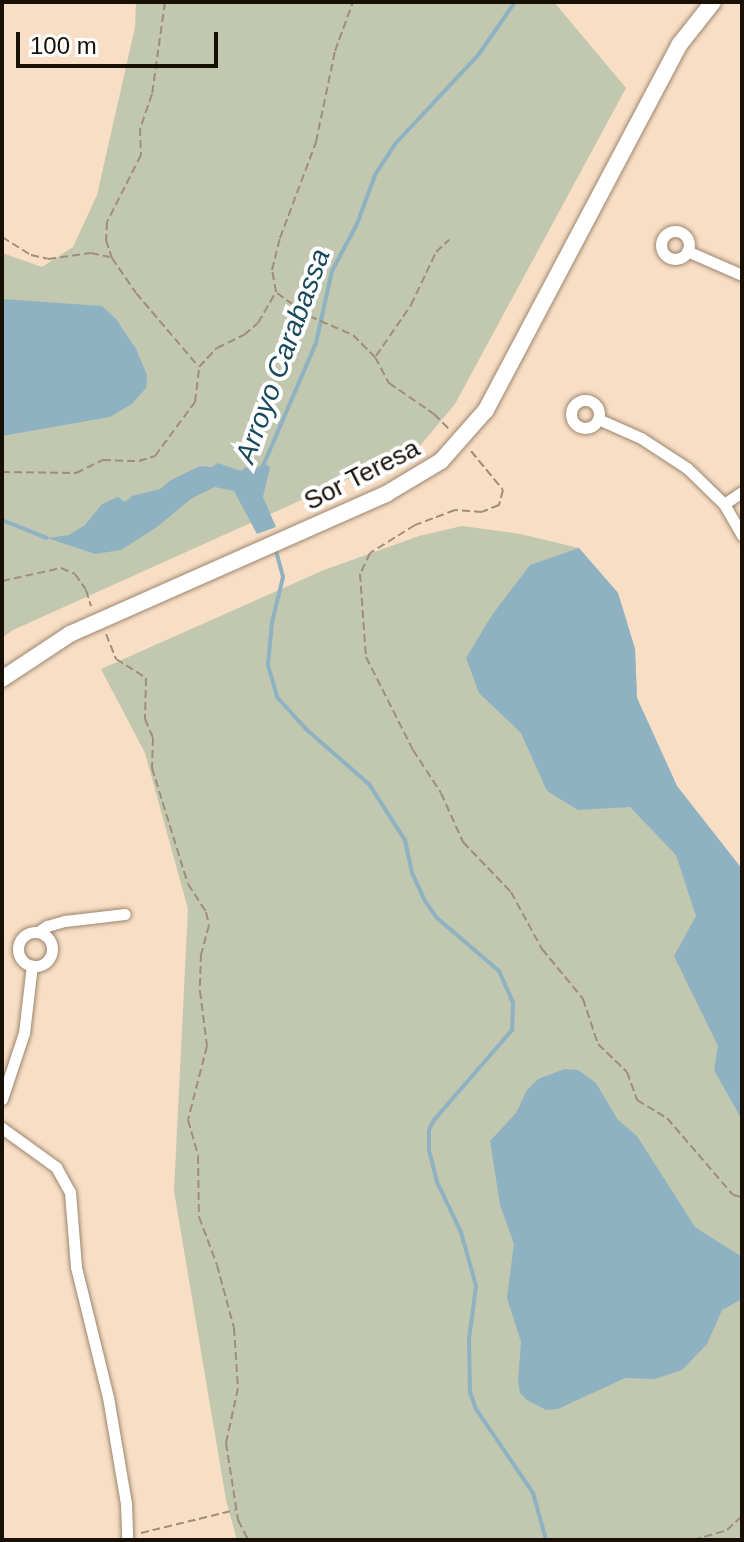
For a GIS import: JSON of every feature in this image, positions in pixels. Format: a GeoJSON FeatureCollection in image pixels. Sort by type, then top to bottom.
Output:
{"type":"FeatureCollection","features":[{"type":"Feature","properties":{"kind":"street","name":"Sor Teresa"},"geometry":{"type":"LineString","coordinates":[[2,679],[70,634],[307,530],[425,474],[471,430],[504,379],[701,2]]}},
{"type":"Feature","properties":{"kind":"street","name":"Sor Teresa"},"geometry":{"type":"LineString","coordinates":[[680,44],[713,2]]}},
{"type":"Feature","properties":{"kind":"street"},"geometry":{"type":"LineString","coordinates":[[687,251],[742,275]]}},
{"type":"Feature","properties":{"kind":"street"},"geometry":{"type":"LineString","coordinates":[[598,419],[666,452],[724,504],[742,535]]}},
{"type":"Feature","properties":{"kind":"street"},"geometry":{"type":"LineString","coordinates":[[724,504],[742,492]]}},
{"type":"Feature","properties":{"kind":"street"},"geometry":{"type":"LineString","coordinates":[[38,932],[49,939],[52,952],[45,962],[32,965],[21,958],[19,945],[26,935],[65,921],[125,914]]}},
{"type":"Feature","properties":{"kind":"street"},"geometry":{"type":"LineString","coordinates":[[2,1099],[24,1033],[32,965]]}},
{"type":"Feature","properties":{"kind":"street"},"geometry":{"type":"LineString","coordinates":[[2,1128],[56,1167],[70,1192],[76,1267],[108,1397],[126,1503],[127,1538],[111,1540]]}},
{"type":"Feature","properties":{"kind":"path"},"geometry":{"type":"LineString","coordinates":[[165,2],[152,94],[140,128],[141,155],[107,222],[106,240],[112,258],[136,293],[199,367]]}},
{"type":"Feature","properties":{"kind":"path"},"geometry":{"type":"LineString","coordinates":[[2,472],[76,473],[103,460],[139,461],[155,456],[195,402],[199,367],[217,348],[244,335],[258,323],[276,292],[272,270],[280,238],[316,142],[335,51],[353,2]]}},
{"type":"Feature","properties":{"kind":"path"},"geometry":{"type":"LineString","coordinates":[[2,237],[31,255],[48,259],[91,253],[112,258]]}},
{"type":"Feature","properties":{"kind":"path"},"geometry":{"type":"LineString","coordinates":[[375,357],[411,305],[436,252],[449,240]]}},
{"type":"Feature","properties":{"kind":"path"},"geometry":{"type":"LineString","coordinates":[[276,292],[309,316],[353,335],[375,357],[389,383],[434,414],[452,433]]}},
{"type":"Feature","properties":{"kind":"path"},"geometry":{"type":"LineString","coordinates":[[471,451],[503,490],[499,505],[482,512],[455,510],[429,520],[370,553],[360,574],[366,657],[413,750],[441,793],[463,842],[511,892],[542,949],[583,999],[598,1044],[627,1072],[637,1100],[667,1118],[733,1195],[742,1197]]}},
{"type":"Feature","properties":{"kind":"path"},"geometry":{"type":"LineString","coordinates":[[2,581],[61,568],[75,574],[86,590],[91,606]]}},
{"type":"Feature","properties":{"kind":"path"},"geometry":{"type":"LineString","coordinates":[[106,634],[116,659],[146,678],[145,719],[153,738],[152,768],[188,884],[206,912],[209,925],[200,966],[207,1046],[188,1120],[200,1170],[199,1217],[217,1265],[234,1328],[238,1388],[226,1443],[237,1510],[248,1540]]}},
{"type":"Feature","properties":{"kind":"path"},"geometry":{"type":"LineString","coordinates":[[127,1538],[237,1510]]}},
{"type":"Feature","properties":{"kind":"path"},"geometry":{"type":"LineString","coordinates":[[693,1540],[727,1530],[742,1516]]}},
{"type":"Feature","properties":{"kind":"green space"},"geometry":{"type":"Polygon","coordinates":[[[136,2],[554,2],[626,88],[455,404],[419,447],[13,630],[2,638],[2,253],[42,267],[73,247],[97,195],[135,27],[136,2]]]}},
{"type":"Feature","properties":{"kind":"green space"},"geometry":{"type":"Polygon","coordinates":[[[462,526],[520,534],[579,548],[618,593],[635,649],[637,698],[677,786],[742,869],[742,1540],[237,1540],[226,1500],[174,1191],[188,909],[145,753],[101,669],[324,570],[419,536],[462,526]]]}},
{"type":"Feature","properties":{"kind":"water"},"geometry":{"type":"Polygon","coordinates":[[[2,299],[102,306],[116,319],[136,349],[147,375],[146,388],[133,403],[110,417],[2,436],[2,299]]]}},
{"type":"Feature","properties":{"kind":"water"},"geometry":{"type":"Polygon","coordinates":[[[218,463],[241,471],[246,467],[253,471],[264,463],[270,467],[263,497],[276,527],[257,534],[234,491],[215,487],[192,498],[157,527],[121,550],[95,554],[47,538],[69,535],[85,525],[102,504],[118,497],[125,502],[132,496],[160,489],[200,466],[212,467],[218,463]]]}},
{"type":"Feature","properties":{"kind":"water"},"geometry":{"type":"Polygon","coordinates":[[[579,548],[618,593],[635,649],[637,698],[677,786],[742,869],[742,1120],[714,1070],[718,1046],[674,956],[696,916],[676,855],[630,807],[578,810],[547,791],[521,733],[479,693],[466,658],[492,615],[530,565],[579,548]]]}},
{"type":"Feature","properties":{"kind":"water"},"geometry":{"type":"Polygon","coordinates":[[[565,1069],[578,1070],[596,1083],[618,1120],[637,1136],[695,1227],[742,1257],[742,1299],[722,1310],[707,1344],[682,1370],[655,1379],[625,1378],[558,1409],[546,1410],[520,1393],[521,1342],[507,1298],[514,1244],[500,1205],[490,1141],[516,1113],[527,1090],[538,1079],[565,1069]]]}},
{"type":"Feature","properties":{"kind":"waterway","name":"Arroyo Carabassa"},"geometry":{"type":"LineString","coordinates":[[263,466],[316,343],[332,271],[357,224],[375,175],[396,143],[479,54],[515,2]]}},
{"type":"Feature","properties":{"kind":"waterway"},"geometry":{"type":"LineString","coordinates":[[2,520],[47,538]]}},
{"type":"Feature","properties":{"kind":"waterway","name":"Arroyo Carabassa"},"geometry":{"type":"LineString","coordinates":[[275,547],[283,577],[272,622],[268,665],[277,697],[307,730],[369,784],[405,840],[412,873],[425,901],[436,917],[499,971],[513,1003],[512,1030],[434,1120],[429,1130],[429,1150],[437,1182],[461,1232],[476,1286],[469,1339],[470,1392],[476,1409],[533,1493],[546,1540]]}}]}
